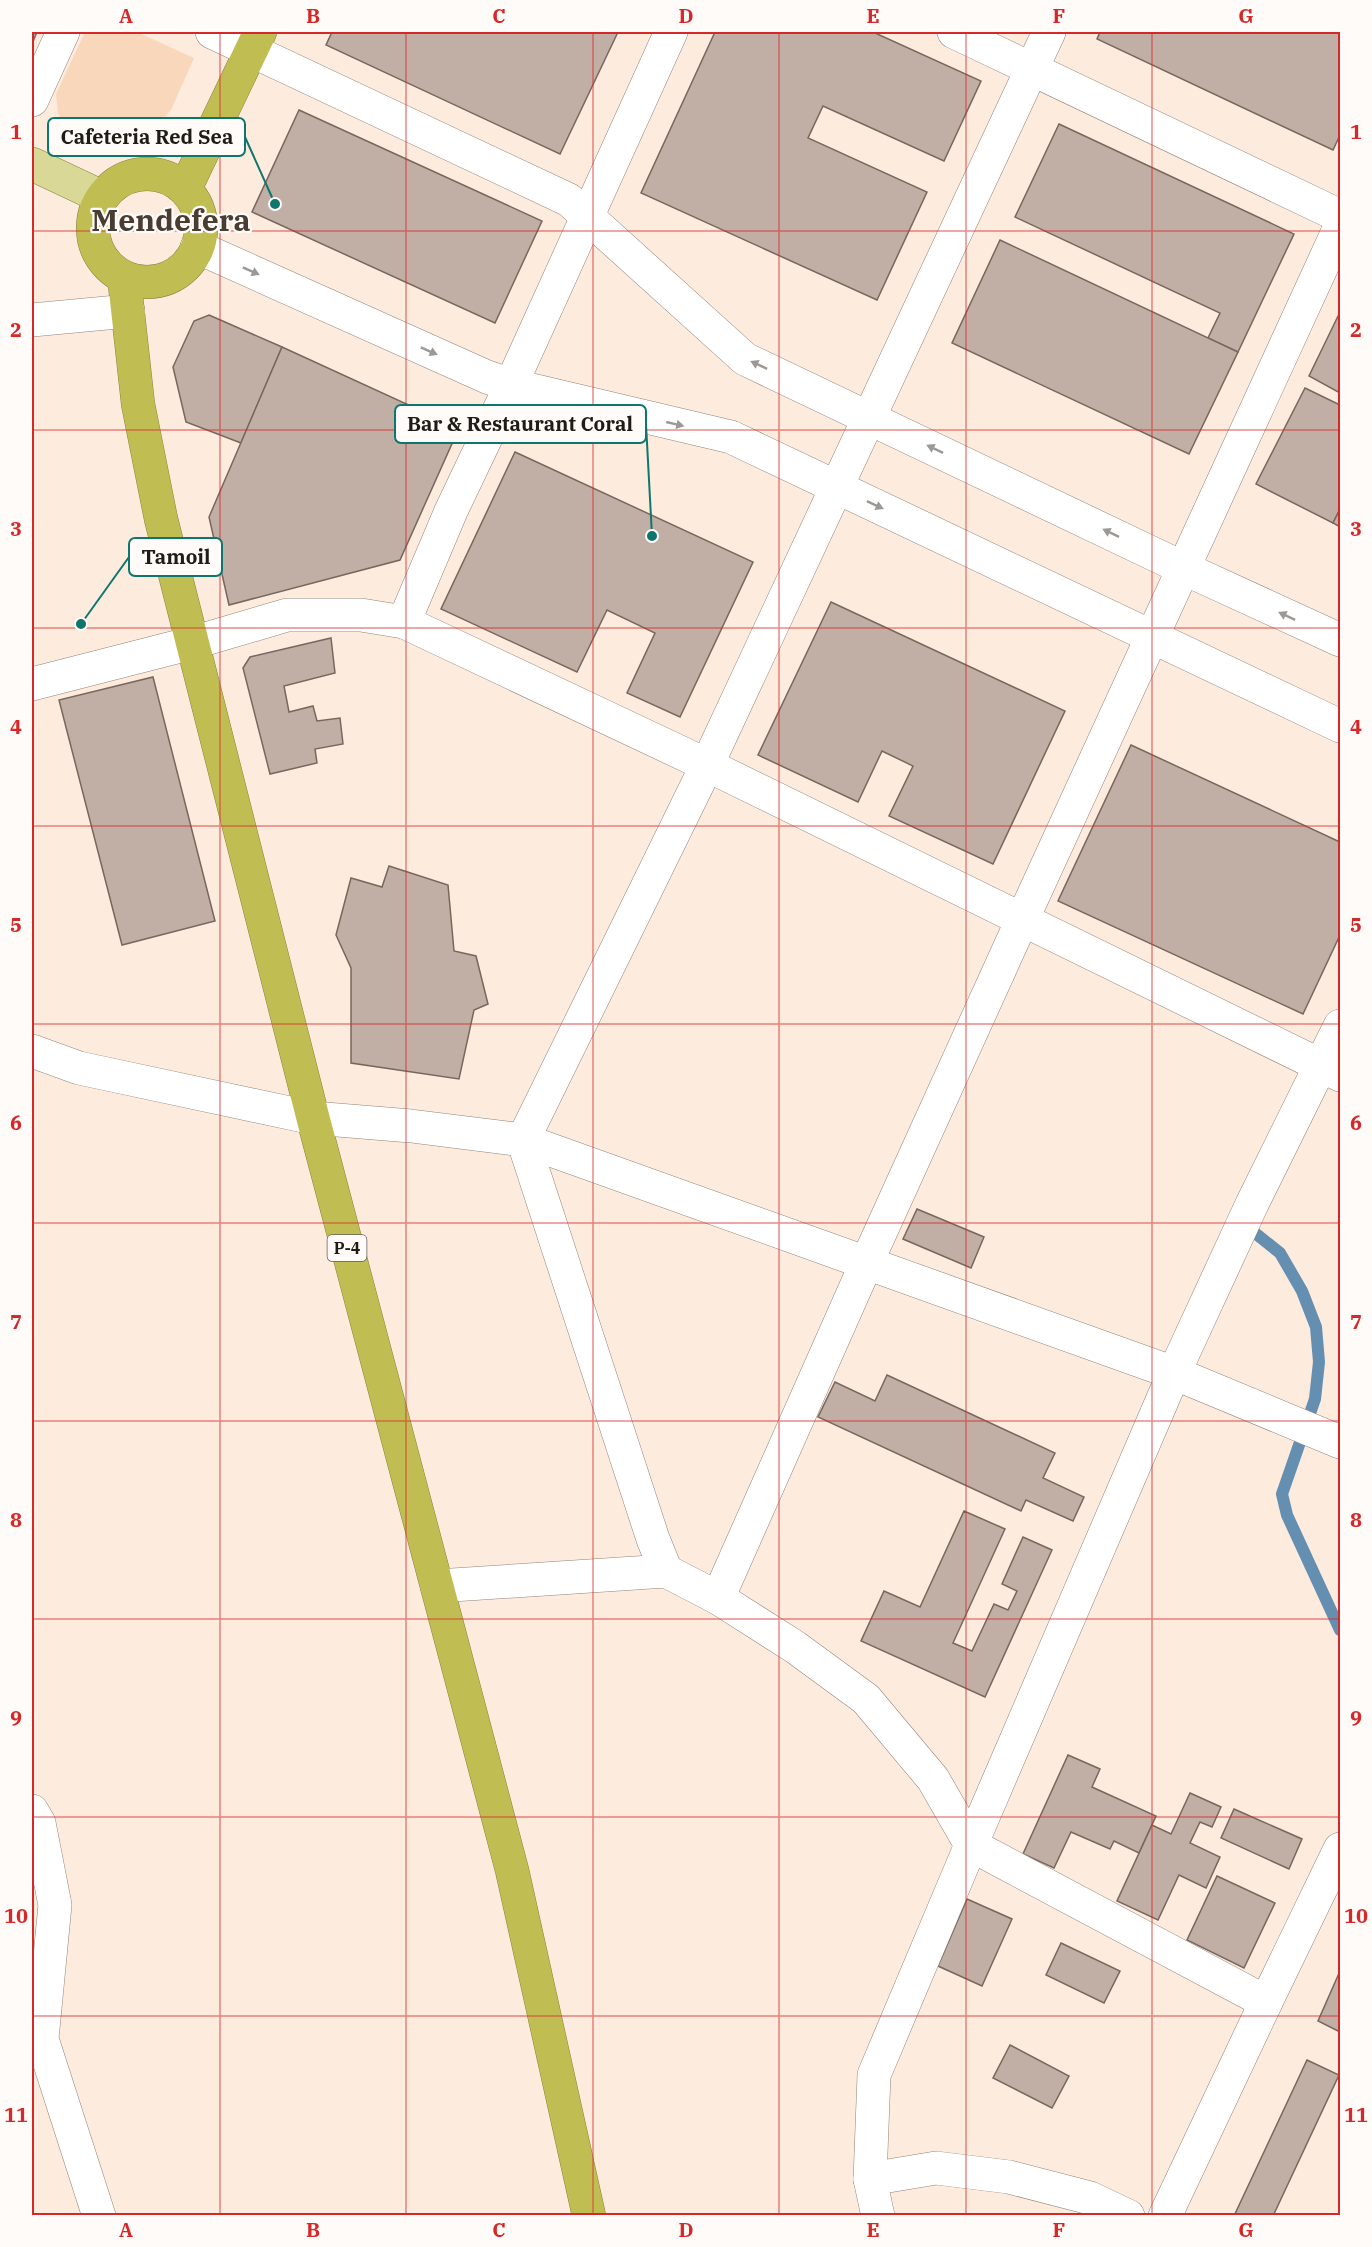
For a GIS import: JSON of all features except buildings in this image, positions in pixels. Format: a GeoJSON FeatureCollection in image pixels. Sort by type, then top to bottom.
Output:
{"type":"FeatureCollection","features":[{"type":"Feature","properties":{"kind":"highway"},"geometry":{"type":"LineString","coordinates":[[185,189],[256,41]]}},
{"type":"Feature","properties":{"kind":"highway"},"geometry":{"type":"LineString","coordinates":[[151,174],[169,178],[185,189],[195,201],[200,216],[201,232],[197,248],[189,263],[175,274],[158,281],[141,281],[124,277],[109,267],[94,240],[92,226],[102,197],[115,184],[132,175],[151,174]]}},
{"type":"Feature","properties":{"kind":"highway","name":"P-4"},"geometry":{"type":"LineString","coordinates":[[124,277],[138,404],[161,519],[313,1119],[512,1870],[589,2216]]}},
{"type":"Feature","properties":{"kind":"main road"},"geometry":{"type":"LineString","coordinates":[[32,164],[102,197]]}},
{"type":"Feature","properties":{"kind":"street"},"geometry":{"type":"LineString","coordinates":[[32,100],[63,32]]}},
{"type":"Feature","properties":{"kind":"street"},"geometry":{"type":"LineString","coordinates":[[212,32],[256,41],[569,200],[745,358],[1183,568],[1341,640]]}},
{"type":"Feature","properties":{"kind":"street"},"geometry":{"type":"LineString","coordinates":[[404,622],[451,511],[511,385],[670,32]]}},
{"type":"Feature","properties":{"kind":"street"},"geometry":{"type":"LineString","coordinates":[[954,32],[1341,216]]}},
{"type":"Feature","properties":{"kind":"street"},"geometry":{"type":"LineString","coordinates":[[666,1571],[653,1539],[523,1140],[707,765],[1048,32]]}},
{"type":"Feature","properties":{"kind":"street"},"geometry":{"type":"LineString","coordinates":[[718,1598],[1023,918],[1341,227]]}},
{"type":"Feature","properties":{"kind":"street"},"geometry":{"type":"LineString","coordinates":[[197,248],[487,377],[511,385],[731,437],[1341,726]]}},
{"type":"Feature","properties":{"kind":"street"},"geometry":{"type":"LineString","coordinates":[[32,320],[128,311]]}},
{"type":"Feature","properties":{"kind":"street"},"geometry":{"type":"LineString","coordinates":[[32,684],[192,643],[287,615],[361,615],[404,622],[707,765],[1330,1070]]}},
{"type":"Feature","properties":{"kind":"street"},"geometry":{"type":"LineString","coordinates":[[878,2216],[870,2179],[874,2075],[970,1845],[1174,1373],[1252,1204],[1330,1070],[1341,1026]]}},
{"type":"Feature","properties":{"kind":"street"},"geometry":{"type":"LineString","coordinates":[[32,1052],[79,1068],[313,1119],[411,1125],[523,1140],[1174,1373],[1331,1438]]}},
{"type":"Feature","properties":{"kind":"street"},"geometry":{"type":"LineString","coordinates":[[437,1586],[666,1571],[718,1598],[795,1647],[866,1699],[933,1779],[970,1845],[1266,2002]]}},
{"type":"Feature","properties":{"kind":"street"},"geometry":{"type":"LineString","coordinates":[[32,1811],[39,1823],[55,1905],[37,2040],[99,2216]]}},
{"type":"Feature","properties":{"kind":"street"},"geometry":{"type":"LineString","coordinates":[[1165,2216],[1341,1849]]}},
{"type":"Feature","properties":{"kind":"street"},"geometry":{"type":"LineString","coordinates":[[870,2179],[936,2168],[1009,2177],[1090,2198],[1128,2216]]}},
{"type":"Feature","properties":{"kind":"shaded area"},"geometry":{"type":"Polygon","coordinates":[[[85,32],[137,32],[194,58],[171,110],[150,133],[133,145],[105,150],[79,141],[66,129],[58,113],[56,94],[85,32]]]}},
{"type":"Feature","properties":{"kind":"waterway"},"geometry":{"type":"LineString","coordinates":[[1245,1225],[1280,1253],[1302,1291],[1316,1327],[1319,1362],[1315,1399],[1282,1494],[1287,1515],[1340,1630]]}},
{"type":"Feature","properties":{"kind":"place","name":"Cafeteria Red Sea"},"geometry":{"type":"Point","coordinates":[275,204]}},
{"type":"Feature","properties":{"kind":"place","name":"Bar & Restaurant Coral"},"geometry":{"type":"Point","coordinates":[652,536]}},
{"type":"Feature","properties":{"kind":"place","name":"Tamoil"},"geometry":{"type":"Point","coordinates":[81,624]}},
{"type":"Feature","properties":{"kind":"district","name":"Mendefera"},"geometry":{"type":"Point","coordinates":[171,221]}}]}
